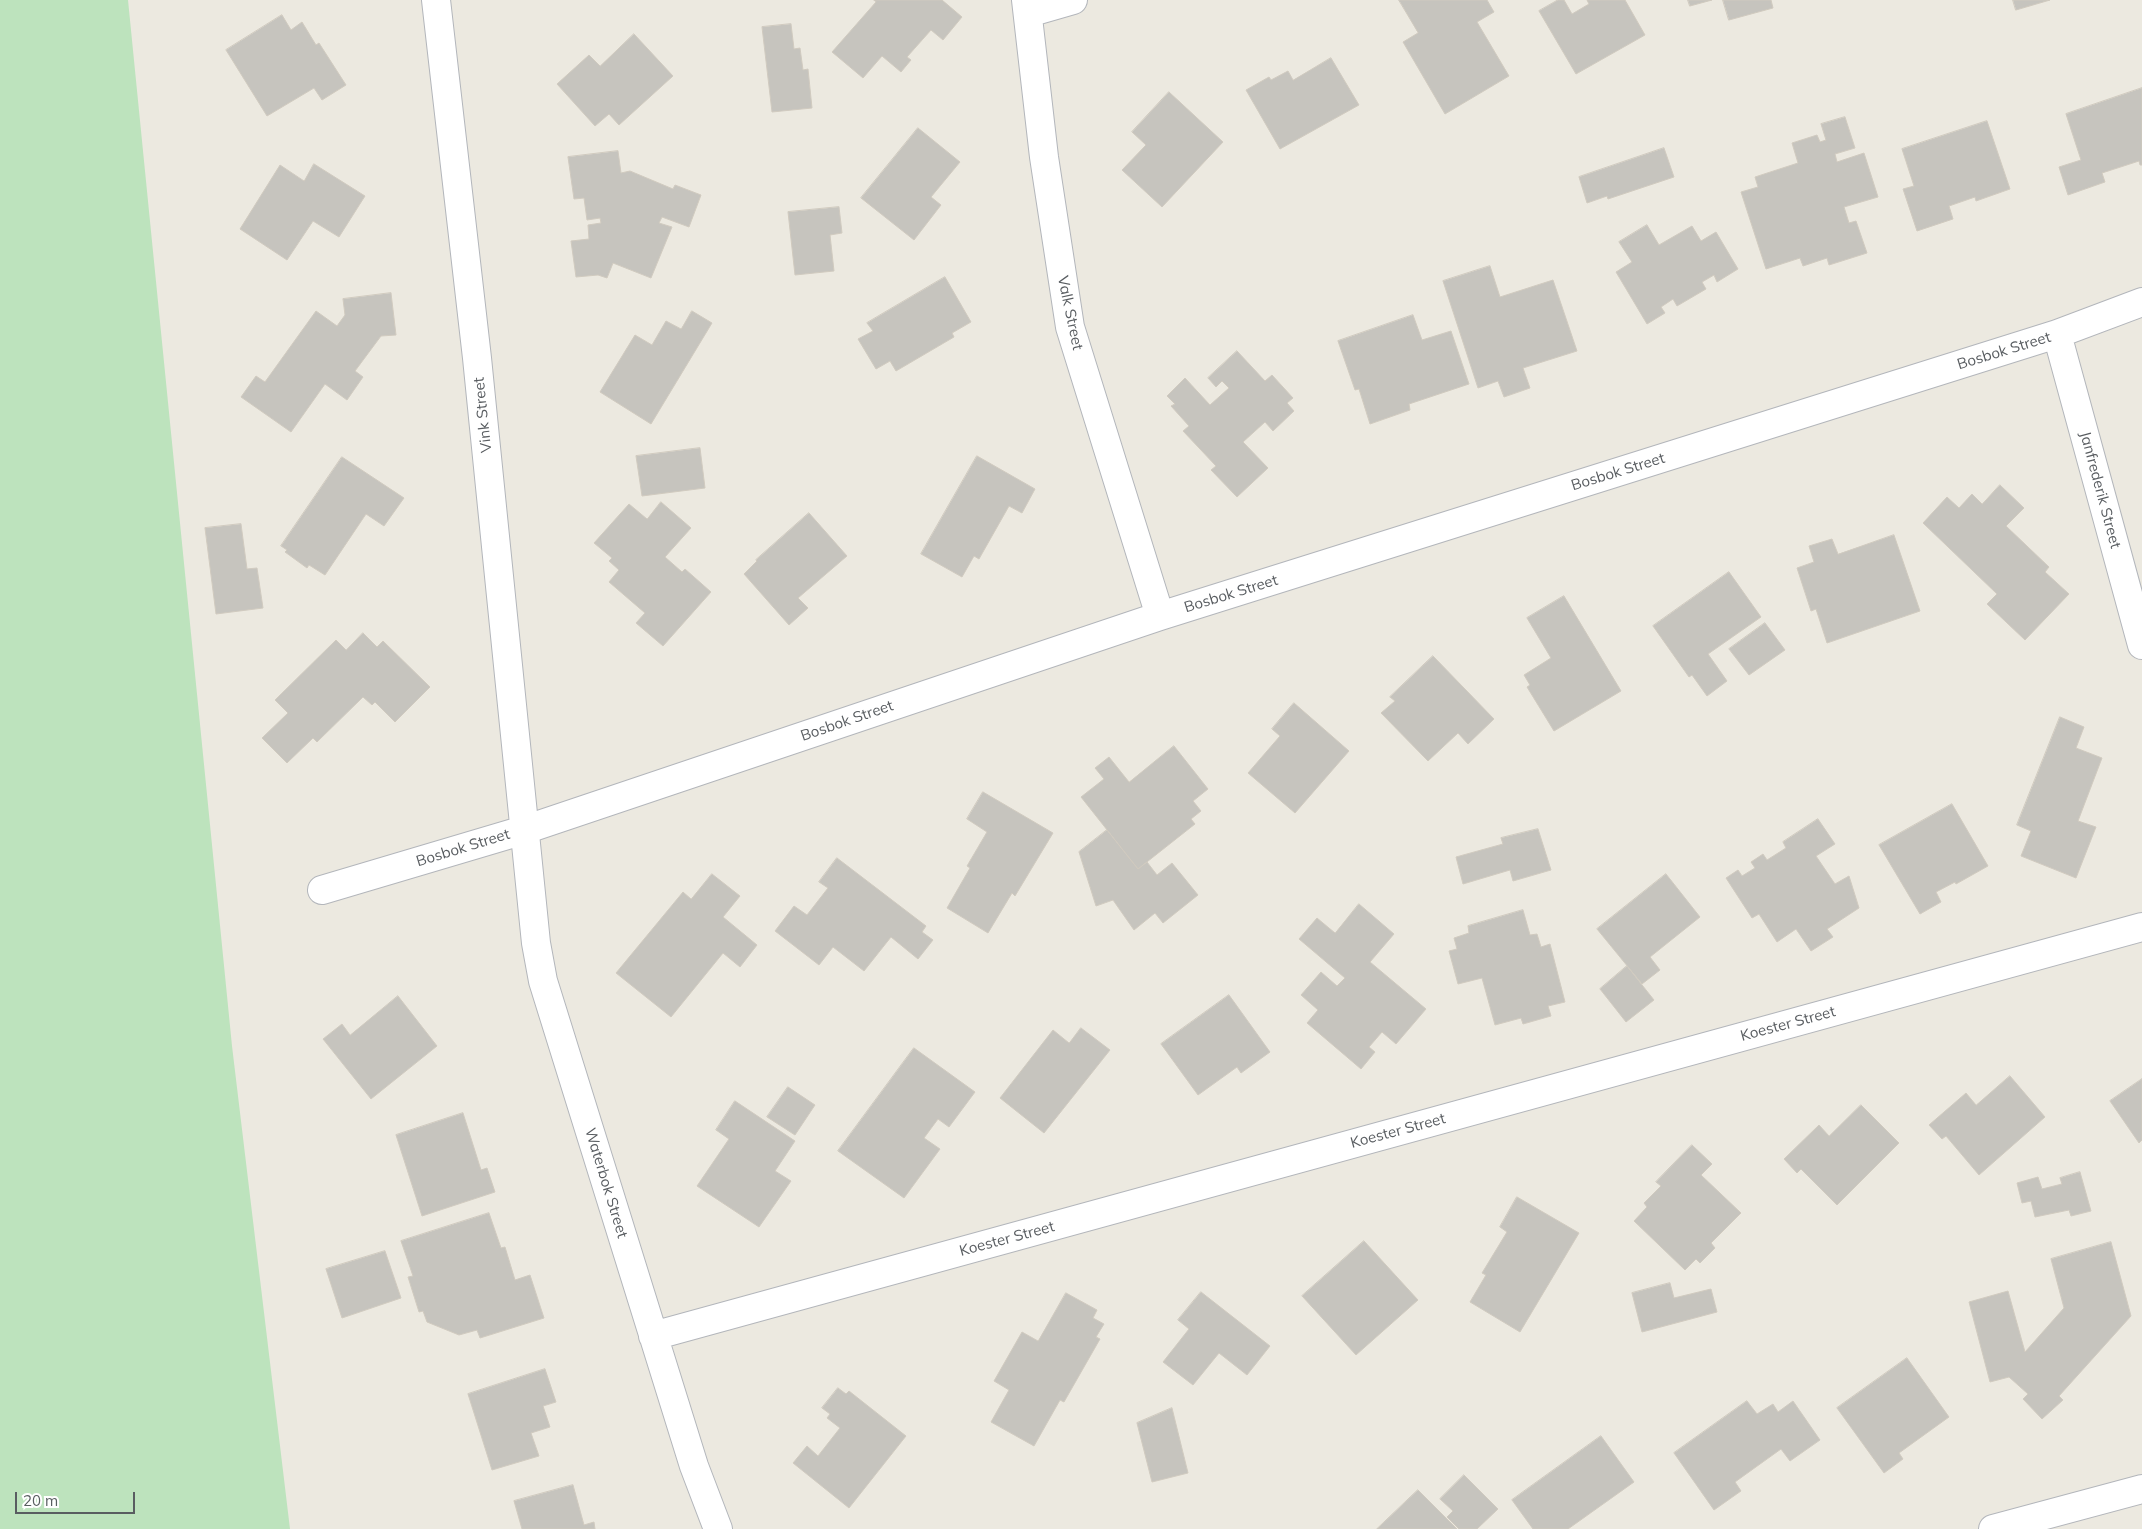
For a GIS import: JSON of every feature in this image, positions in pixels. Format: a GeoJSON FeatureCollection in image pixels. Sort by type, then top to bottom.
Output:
{"type":"FeatureCollection","features":[{"type":"Feature","properties":{"kind":"street","name":"Vink Street"},"geometry":{"type":"LineString","coordinates":[[436,0],[477,358],[524,830]]}},
{"type":"Feature","properties":{"kind":"street"},"geometry":{"type":"LineString","coordinates":[[1027,6],[1072,0]]}},
{"type":"Feature","properties":{"kind":"street","name":"Valk Street"},"geometry":{"type":"LineString","coordinates":[[1027,6],[1044,157],[1070,327],[1160,616]]}},
{"type":"Feature","properties":{"kind":"street","name":"Bosbok Street"},"geometry":{"type":"LineString","coordinates":[[322,890],[524,830],[1160,616],[2057,334],[2142,302]]}},
{"type":"Feature","properties":{"kind":"street","name":"Janfrederik Street"},"geometry":{"type":"LineString","coordinates":[[2057,334],[2142,645]]}},
{"type":"Feature","properties":{"kind":"street","name":"Waterbok Street"},"geometry":{"type":"LineString","coordinates":[[524,830],[536,943],[543,981],[694,1466],[718,1529]]}},
{"type":"Feature","properties":{"kind":"street","name":"Koester Street"},"geometry":{"type":"LineString","coordinates":[[653,1336],[2142,927]]}},
{"type":"Feature","properties":{"kind":"street"},"geometry":{"type":"LineString","coordinates":[[1993,1529],[2142,1489]]}},
{"type":"Feature","properties":{"kind":"green space"},"geometry":{"type":"Polygon","coordinates":[[[0,0],[128,0],[232,1046],[290,1529],[0,1529],[0,0]]]}},
{"type":"Feature","properties":{"kind":"building"},"geometry":{"type":"Polygon","coordinates":[[[874,0],[942,0],[962,17],[943,40],[931,30],[907,57],[911,60],[901,72],[882,56],[863,78],[832,52],[876,2],[874,0]]]}},
{"type":"Feature","properties":{"kind":"building"},"geometry":{"type":"Polygon","coordinates":[[[1399,0],[1487,0],[1494,12],[1477,22],[1509,76],[1445,114],[1403,42],[1418,33],[1399,0]]]}},
{"type":"Feature","properties":{"kind":"building"},"geometry":{"type":"Polygon","coordinates":[[[1558,0],[1564,0],[1572,14],[1589,4],[1587,0],[1625,0],[1645,35],[1576,74],[1539,11],[1558,0]]]}},
{"type":"Feature","properties":{"kind":"building"},"geometry":{"type":"Polygon","coordinates":[[[1688,0],[1712,0],[1690,6],[1688,0]]]}},
{"type":"Feature","properties":{"kind":"building"},"geometry":{"type":"Polygon","coordinates":[[[1723,0],[1771,0],[1773,8],[1729,20],[1723,0]]]}},
{"type":"Feature","properties":{"kind":"building"},"geometry":{"type":"Polygon","coordinates":[[[2013,0],[2050,0],[2016,10],[2013,0]]]}},
{"type":"Feature","properties":{"kind":"building"},"geometry":{"type":"Polygon","coordinates":[[[282,15],[291,30],[302,22],[316,45],[319,43],[346,85],[322,100],[314,88],[267,116],[226,50],[282,15]]]}},
{"type":"Feature","properties":{"kind":"building"},"geometry":{"type":"Polygon","coordinates":[[[791,24],[794,49],[800,48],[803,70],[808,69],[812,108],[772,112],[762,27],[791,24]]]}},
{"type":"Feature","properties":{"kind":"building"},"geometry":{"type":"Polygon","coordinates":[[[634,34],[673,76],[619,125],[609,114],[595,126],[557,84],[589,55],[600,66],[634,34]]]}},
{"type":"Feature","properties":{"kind":"building"},"geometry":{"type":"Polygon","coordinates":[[[1331,58],[1359,105],[1280,149],[1246,90],[1269,77],[1271,80],[1288,71],[1293,80],[1331,58]]]}},
{"type":"Feature","properties":{"kind":"building"},"geometry":{"type":"Polygon","coordinates":[[[2142,88],[2142,165],[2140,165],[2139,161],[2102,173],[2105,182],[2068,195],[2059,167],[2081,160],[2066,114],[2142,88]]]}},
{"type":"Feature","properties":{"kind":"building"},"geometry":{"type":"Polygon","coordinates":[[[1169,92],[1223,142],[1162,207],[1122,170],[1146,145],[1132,132],[1169,92]]]}},
{"type":"Feature","properties":{"kind":"building"},"geometry":{"type":"Polygon","coordinates":[[[1845,117],[1855,148],[1835,154],[1837,162],[1864,153],[1878,197],[1844,207],[1849,223],[1856,221],[1867,253],[1829,265],[1827,258],[1803,266],[1800,258],[1766,269],[1741,192],[1758,187],[1755,177],[1798,163],[1792,143],[1817,135],[1820,142],[1826,140],[1821,124],[1845,117]]]}},
{"type":"Feature","properties":{"kind":"building"},"geometry":{"type":"Polygon","coordinates":[[[1987,121],[2010,189],[1976,201],[1975,197],[1949,206],[1953,219],[1917,231],[1903,189],[1914,186],[1902,149],[1987,121]]]}},
{"type":"Feature","properties":{"kind":"building"},"geometry":{"type":"Polygon","coordinates":[[[918,128],[960,162],[931,197],[941,205],[914,240],[861,198],[918,128]]]}},
{"type":"Feature","properties":{"kind":"building"},"geometry":{"type":"Polygon","coordinates":[[[1664,148],[1674,177],[1608,199],[1607,196],[1587,203],[1579,177],[1664,148]]]}},
{"type":"Feature","properties":{"kind":"building"},"geometry":{"type":"Polygon","coordinates":[[[618,151],[621,173],[630,171],[673,189],[675,185],[701,195],[689,227],[662,217],[659,223],[672,227],[651,278],[613,263],[607,278],[598,275],[576,277],[571,241],[589,239],[588,225],[601,223],[600,218],[587,220],[584,198],[574,199],[568,157],[618,151]]]}},
{"type":"Feature","properties":{"kind":"building"},"geometry":{"type":"Polygon","coordinates":[[[314,164],[365,196],[339,237],[313,221],[287,260],[240,229],[280,165],[304,181],[314,164]]]}},
{"type":"Feature","properties":{"kind":"building"},"geometry":{"type":"Polygon","coordinates":[[[839,207],[842,233],[830,235],[834,271],[795,275],[788,212],[839,207]]]}},
{"type":"Feature","properties":{"kind":"building"},"geometry":{"type":"Polygon","coordinates":[[[1647,225],[1659,245],[1692,226],[1701,241],[1716,232],[1738,269],[1717,282],[1714,275],[1702,282],[1706,289],[1677,306],[1673,299],[1661,307],[1665,313],[1647,324],[1616,272],[1632,262],[1619,242],[1647,225]]]}},
{"type":"Feature","properties":{"kind":"building"},"geometry":{"type":"Polygon","coordinates":[[[1490,266],[1500,297],[1553,280],[1577,351],[1523,368],[1530,388],[1504,397],[1498,381],[1478,388],[1443,281],[1490,266]]]}},
{"type":"Feature","properties":{"kind":"building"},"geometry":{"type":"Polygon","coordinates":[[[945,277],[971,322],[952,333],[954,337],[896,371],[890,361],[876,369],[858,339],[873,331],[867,323],[945,277]]]}},
{"type":"Feature","properties":{"kind":"building"},"geometry":{"type":"Polygon","coordinates":[[[391,293],[396,335],[381,336],[355,371],[363,377],[347,400],[325,384],[291,432],[241,397],[256,376],[265,382],[316,311],[337,326],[345,315],[343,299],[391,293]]]}},
{"type":"Feature","properties":{"kind":"building"},"geometry":{"type":"Polygon","coordinates":[[[692,311],[712,323],[651,424],[600,392],[635,335],[652,345],[666,321],[681,329],[692,311]]]}},
{"type":"Feature","properties":{"kind":"building"},"geometry":{"type":"Polygon","coordinates":[[[1413,315],[1422,340],[1451,331],[1469,384],[1409,404],[1410,410],[1370,424],[1359,389],[1355,390],[1338,341],[1413,315]]]}},
{"type":"Feature","properties":{"kind":"building"},"geometry":{"type":"Polygon","coordinates":[[[1237,351],[1265,381],[1272,375],[1293,398],[1287,403],[1294,411],[1273,431],[1265,422],[1243,442],[1268,468],[1237,497],[1211,470],[1216,466],[1183,431],[1189,426],[1171,406],[1175,404],[1167,396],[1185,378],[1210,405],[1229,388],[1222,381],[1216,387],[1208,378],[1237,351]]]}},
{"type":"Feature","properties":{"kind":"building"},"geometry":{"type":"Polygon","coordinates":[[[700,448],[705,488],[642,496],[636,456],[700,448]]]}},
{"type":"Feature","properties":{"kind":"building"},"geometry":{"type":"Polygon","coordinates":[[[977,456],[1035,489],[1022,513],[1009,506],[979,559],[974,556],[962,577],[921,554],[977,456]]]}},
{"type":"Feature","properties":{"kind":"building"},"geometry":{"type":"Polygon","coordinates":[[[342,457],[404,498],[384,526],[366,514],[325,575],[309,565],[307,568],[285,552],[287,550],[281,546],[342,457]]]}},
{"type":"Feature","properties":{"kind":"building"},"geometry":{"type":"Polygon","coordinates":[[[2000,485],[2024,508],[2006,526],[2049,567],[2045,572],[2069,594],[2025,640],[1987,604],[1997,594],[1923,523],[1947,497],[1959,508],[1972,494],[1982,504],[2000,485]]]}},
{"type":"Feature","properties":{"kind":"building"},"geometry":{"type":"Polygon","coordinates":[[[661,502],[691,528],[665,557],[682,572],[685,569],[711,592],[663,646],[636,623],[645,613],[609,582],[619,570],[609,561],[612,558],[594,543],[629,504],[647,519],[661,502]]]}},
{"type":"Feature","properties":{"kind":"building"},"geometry":{"type":"Polygon","coordinates":[[[809,513],[847,556],[798,598],[808,608],[789,625],[744,574],[756,560],[809,513]]]}},
{"type":"Feature","properties":{"kind":"building"},"geometry":{"type":"Polygon","coordinates":[[[241,524],[247,569],[257,568],[263,608],[216,614],[205,528],[241,524]]]}},
{"type":"Feature","properties":{"kind":"building"},"geometry":{"type":"Polygon","coordinates":[[[1894,535],[1920,611],[1827,643],[1816,609],[1811,611],[1797,568],[1814,562],[1809,546],[1832,539],[1838,554],[1894,535]]]}},
{"type":"Feature","properties":{"kind":"building"},"geometry":{"type":"Polygon","coordinates":[[[1729,572],[1761,617],[1708,654],[1727,681],[1707,696],[1692,675],[1689,677],[1653,626],[1729,572]]]}},
{"type":"Feature","properties":{"kind":"building"},"geometry":{"type":"Polygon","coordinates":[[[1564,596],[1621,691],[1554,731],[1527,687],[1530,685],[1524,675],[1551,658],[1527,618],[1564,596]]]}},
{"type":"Feature","properties":{"kind":"building"},"geometry":{"type":"Polygon","coordinates":[[[1765,623],[1785,650],[1749,675],[1729,649],[1765,623]]]}},
{"type":"Feature","properties":{"kind":"building"},"geometry":{"type":"Polygon","coordinates":[[[363,633],[377,647],[383,641],[430,687],[395,722],[375,702],[372,705],[363,697],[317,742],[313,738],[287,763],[262,738],[288,713],[275,700],[336,640],[346,650],[363,633]]]}},
{"type":"Feature","properties":{"kind":"building"},"geometry":{"type":"Polygon","coordinates":[[[1433,656],[1494,719],[1468,744],[1458,733],[1428,761],[1381,713],[1395,701],[1390,697],[1433,656]]]}},
{"type":"Feature","properties":{"kind":"building"},"geometry":{"type":"Polygon","coordinates":[[[1294,703],[1349,751],[1295,813],[1248,773],[1280,736],[1272,729],[1294,703]]]}},
{"type":"Feature","properties":{"kind":"building"},"geometry":{"type":"Polygon","coordinates":[[[2060,717],[2084,727],[2076,748],[2102,758],[2078,821],[2096,827],[2076,878],[2021,856],[2031,831],[2017,825],[2060,717]]]}},
{"type":"Feature","properties":{"kind":"building"},"geometry":{"type":"Polygon","coordinates":[[[1174,746],[1208,789],[1193,801],[1201,811],[1191,819],[1195,824],[1138,869],[1081,797],[1104,779],[1095,768],[1109,757],[1129,782],[1174,746]]]}},
{"type":"Feature","properties":{"kind":"building"},"geometry":{"type":"Polygon","coordinates":[[[983,792],[1053,833],[1015,896],[1012,893],[988,933],[947,908],[970,868],[967,866],[987,832],[967,819],[983,792]]]}},
{"type":"Feature","properties":{"kind":"building"},"geometry":{"type":"Polygon","coordinates":[[[1952,804],[1988,866],[1956,884],[1955,882],[1936,892],[1941,902],[1920,914],[1879,845],[1952,804]]]}},
{"type":"Feature","properties":{"kind":"building"},"geometry":{"type":"Polygon","coordinates":[[[1818,819],[1835,844],[1816,856],[1835,884],[1849,876],[1859,908],[1827,929],[1833,937],[1811,951],[1796,929],[1777,942],[1759,914],[1752,918],[1726,878],[1738,870],[1742,876],[1755,868],[1751,862],[1763,854],[1767,860],[1786,848],[1783,842],[1818,819]]]}},
{"type":"Feature","properties":{"kind":"building"},"geometry":{"type":"Polygon","coordinates":[[[1538,829],[1551,870],[1513,881],[1510,870],[1463,884],[1456,857],[1503,844],[1501,838],[1538,829]]]}},
{"type":"Feature","properties":{"kind":"building"},"geometry":{"type":"Polygon","coordinates":[[[1107,830],[1138,869],[1147,862],[1157,875],[1172,863],[1198,895],[1163,923],[1155,913],[1134,930],[1113,900],[1096,906],[1079,852],[1107,830]]]}},
{"type":"Feature","properties":{"kind":"building"},"geometry":{"type":"Polygon","coordinates":[[[837,858],[926,926],[922,932],[933,940],[918,959],[891,937],[864,971],[833,947],[819,965],[775,931],[794,906],[807,915],[828,888],[819,882],[837,858]]]}},
{"type":"Feature","properties":{"kind":"building"},"geometry":{"type":"Polygon","coordinates":[[[712,874],[740,896],[723,917],[757,945],[740,967],[723,953],[671,1017],[616,973],[683,892],[691,899],[712,874]]]}},
{"type":"Feature","properties":{"kind":"building"},"geometry":{"type":"Polygon","coordinates":[[[1666,874],[1700,917],[1650,957],[1660,970],[1642,984],[1597,929],[1666,874]]]}},
{"type":"Feature","properties":{"kind":"building"},"geometry":{"type":"Polygon","coordinates":[[[1359,904],[1394,934],[1370,962],[1426,1009],[1396,1044],[1382,1032],[1369,1047],[1375,1052],[1361,1069],[1307,1023],[1318,1010],[1301,995],[1321,972],[1337,986],[1345,978],[1299,939],[1317,918],[1335,933],[1359,904]]]}},
{"type":"Feature","properties":{"kind":"building"},"geometry":{"type":"Polygon","coordinates":[[[1523,910],[1530,935],[1537,934],[1541,947],[1550,944],[1565,1002],[1548,1006],[1551,1016],[1523,1024],[1521,1018],[1495,1025],[1482,978],[1458,984],[1449,951],[1457,949],[1454,938],[1469,933],[1468,926],[1523,910]]]}},
{"type":"Feature","properties":{"kind":"building"},"geometry":{"type":"Polygon","coordinates":[[[1627,966],[1654,1000],[1626,1022],[1600,989],[1627,966]]]}},
{"type":"Feature","properties":{"kind":"building"},"geometry":{"type":"Polygon","coordinates":[[[1229,995],[1270,1052],[1241,1073],[1237,1067],[1198,1095],[1161,1044],[1229,995]]]}},
{"type":"Feature","properties":{"kind":"building"},"geometry":{"type":"Polygon","coordinates":[[[398,996],[437,1046],[371,1099],[323,1039],[342,1024],[350,1035],[398,996]]]}},
{"type":"Feature","properties":{"kind":"building"},"geometry":{"type":"Polygon","coordinates":[[[1081,1028],[1110,1050],[1044,1133],[1000,1098],[1053,1030],[1069,1043],[1081,1028]]]}},
{"type":"Feature","properties":{"kind":"building"},"geometry":{"type":"Polygon","coordinates":[[[914,1048],[975,1092],[949,1127],[938,1119],[924,1138],[940,1149],[904,1198],[838,1151],[914,1048]]]}},
{"type":"Feature","properties":{"kind":"building"},"geometry":{"type":"Polygon","coordinates":[[[2010,1076],[2045,1117],[1979,1175],[1946,1136],[1942,1139],[1929,1125],[1966,1093],[1976,1105],[2010,1076]]]}},
{"type":"Feature","properties":{"kind":"building"},"geometry":{"type":"Polygon","coordinates":[[[2142,1079],[2142,1140],[2139,1143],[2110,1101],[2142,1079]]]}},
{"type":"Feature","properties":{"kind":"building"},"geometry":{"type":"Polygon","coordinates":[[[788,1087],[815,1105],[795,1135],[767,1117],[788,1087]]]}},
{"type":"Feature","properties":{"kind":"building"},"geometry":{"type":"Polygon","coordinates":[[[735,1101],[795,1141],[775,1171],[791,1181],[759,1227],[697,1186],[729,1139],[716,1130],[735,1101]]]}},
{"type":"Feature","properties":{"kind":"building"},"geometry":{"type":"Polygon","coordinates":[[[1861,1105],[1899,1143],[1837,1205],[1801,1169],[1797,1173],[1784,1159],[1819,1125],[1829,1136],[1861,1105]]]}},
{"type":"Feature","properties":{"kind":"building"},"geometry":{"type":"Polygon","coordinates":[[[463,1113],[481,1170],[487,1168],[495,1192],[422,1216],[396,1135],[463,1113]]]}},
{"type":"Feature","properties":{"kind":"building"},"geometry":{"type":"Polygon","coordinates":[[[1692,1145],[1712,1164],[1701,1175],[1741,1213],[1711,1243],[1715,1248],[1700,1263],[1696,1259],[1685,1270],[1634,1221],[1647,1207],[1644,1203],[1661,1186],[1656,1182],[1692,1145]]]}},
{"type":"Feature","properties":{"kind":"building"},"geometry":{"type":"Polygon","coordinates":[[[2080,1172],[2091,1211],[2071,1216],[2069,1210],[2035,1217],[2031,1201],[2022,1203],[2017,1183],[2038,1177],[2042,1189],[2062,1184],[2060,1178],[2080,1172]]]}},
{"type":"Feature","properties":{"kind":"building"},"geometry":{"type":"Polygon","coordinates":[[[1517,1197],[1579,1233],[1520,1332],[1470,1302],[1486,1275],[1482,1273],[1507,1232],[1500,1227],[1517,1197]]]}},
{"type":"Feature","properties":{"kind":"building"},"geometry":{"type":"Polygon","coordinates":[[[489,1213],[501,1248],[505,1247],[515,1280],[530,1275],[544,1318],[480,1338],[477,1330],[459,1335],[427,1322],[423,1311],[419,1312],[408,1277],[413,1276],[401,1241],[489,1213]]]}},
{"type":"Feature","properties":{"kind":"building"},"geometry":{"type":"Polygon","coordinates":[[[1364,1241],[1418,1300],[1356,1355],[1302,1296],[1364,1241]]]}},
{"type":"Feature","properties":{"kind":"building"},"geometry":{"type":"Polygon","coordinates":[[[2111,1242],[2131,1316],[2059,1396],[2063,1400],[2042,1419],[2023,1399],[2028,1394],[2009,1377],[1990,1382],[1969,1302],[2008,1291],[2025,1352],[2064,1308],[2051,1259],[2111,1242]]]}},
{"type":"Feature","properties":{"kind":"building"},"geometry":{"type":"Polygon","coordinates":[[[385,1251],[401,1298],[342,1318],[326,1269],[385,1251]]]}},
{"type":"Feature","properties":{"kind":"building"},"geometry":{"type":"Polygon","coordinates":[[[1670,1283],[1674,1298],[1711,1289],[1717,1312],[1642,1332],[1632,1293],[1670,1283]]]}},
{"type":"Feature","properties":{"kind":"building"},"geometry":{"type":"Polygon","coordinates":[[[1201,1292],[1270,1346],[1247,1375],[1219,1353],[1193,1385],[1163,1362],[1189,1329],[1178,1320],[1201,1292]]]}},
{"type":"Feature","properties":{"kind":"building"},"geometry":{"type":"Polygon","coordinates":[[[1066,1293],[1097,1310],[1093,1318],[1104,1324],[1096,1337],[1100,1339],[1064,1402],[1060,1400],[1034,1446],[991,1422],[1009,1390],[994,1381],[1022,1332],[1038,1341],[1066,1293]]]}},
{"type":"Feature","properties":{"kind":"building"},"geometry":{"type":"Polygon","coordinates":[[[1907,1358],[1949,1417],[1899,1453],[1903,1459],[1884,1473],[1837,1408],[1907,1358]]]}},
{"type":"Feature","properties":{"kind":"building"},"geometry":{"type":"Polygon","coordinates":[[[545,1369],[556,1402],[543,1406],[550,1427],[531,1433],[539,1456],[492,1470],[468,1394],[545,1369]]]}},
{"type":"Feature","properties":{"kind":"building"},"geometry":{"type":"Polygon","coordinates":[[[838,1388],[846,1394],[849,1391],[906,1436],[849,1508],[793,1463],[807,1446],[818,1456],[840,1428],[827,1418],[830,1414],[822,1408],[838,1388]]]}},
{"type":"Feature","properties":{"kind":"building"},"geometry":{"type":"Polygon","coordinates":[[[1747,1401],[1757,1414],[1773,1404],[1778,1412],[1793,1401],[1820,1440],[1790,1461],[1781,1449],[1735,1482],[1741,1491],[1714,1510],[1674,1453],[1747,1401]]]}},
{"type":"Feature","properties":{"kind":"building"},"geometry":{"type":"Polygon","coordinates":[[[1172,1408],[1188,1473],[1152,1482],[1137,1423],[1172,1408]]]}},
{"type":"Feature","properties":{"kind":"building"},"geometry":{"type":"Polygon","coordinates":[[[1601,1436],[1634,1482],[1568,1529],[1533,1529],[1512,1500],[1601,1436]]]}},
{"type":"Feature","properties":{"kind":"building"},"geometry":{"type":"Polygon","coordinates":[[[1464,1475],[1498,1509],[1477,1529],[1459,1529],[1447,1517],[1453,1511],[1440,1499],[1464,1475]]]}},
{"type":"Feature","properties":{"kind":"building"},"geometry":{"type":"Polygon","coordinates":[[[573,1485],[584,1525],[594,1522],[595,1529],[522,1529],[514,1501],[573,1485]]]}},
{"type":"Feature","properties":{"kind":"building"},"geometry":{"type":"Polygon","coordinates":[[[1418,1490],[1457,1529],[1377,1529],[1418,1490]]]}}]}
